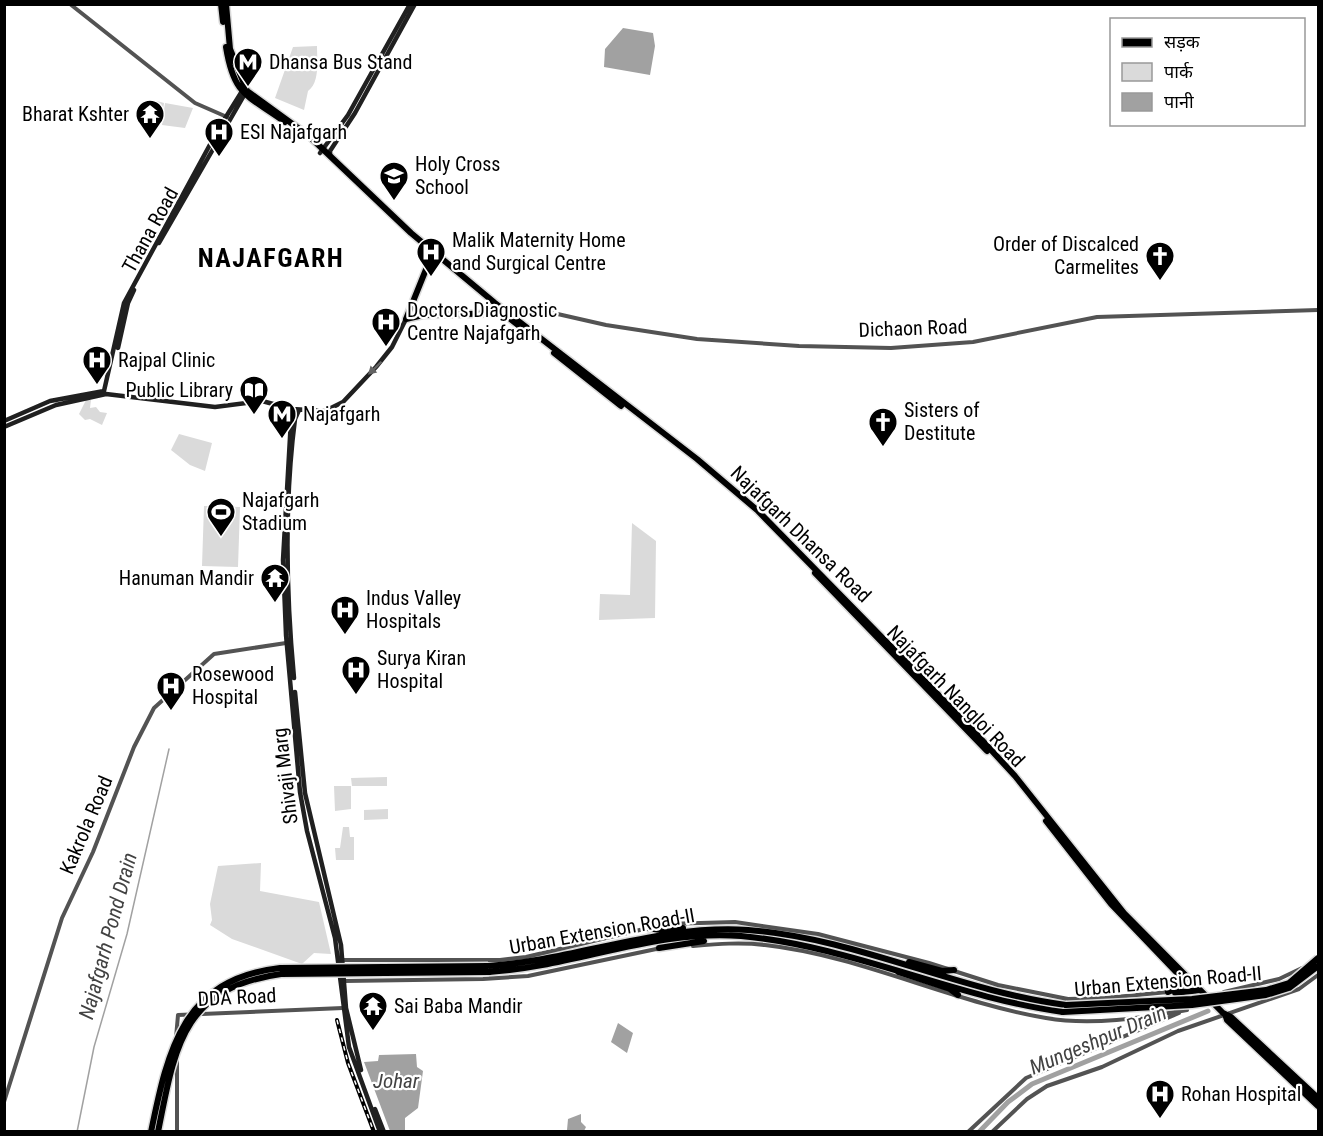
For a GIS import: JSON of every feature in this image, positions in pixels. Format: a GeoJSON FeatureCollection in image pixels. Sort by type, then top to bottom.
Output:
{"type":"FeatureCollection","features":[{"type":"Feature","properties":{"kind":"main road"},"geometry":{"type":"LineString","coordinates":[[223,4],[228,58],[244,91],[275,110],[432,253],[506,314]]}},
{"type":"Feature","properties":{"kind":"main road"},"geometry":{"type":"LineString","coordinates":[[323,153],[348,116],[410,4]]}},
{"type":"Feature","properties":{"kind":"main road"},"geometry":{"type":"LineString","coordinates":[[336,166],[330,151],[355,113],[415,4]]}},
{"type":"Feature","properties":{"kind":"main road","name":"Thana Road"},"geometry":{"type":"LineString","coordinates":[[105,393],[128,303],[147,262],[244,91]]}},
{"type":"Feature","properties":{"kind":"main road"},"geometry":{"type":"LineString","coordinates":[[4,421],[50,401],[105,393],[214,407],[262,401],[299,411],[325,411],[343,402],[386,356],[406,319],[432,253]]}},
{"type":"Feature","properties":{"kind":"main road","name":"Dichaon Road"},"geometry":{"type":"LineString","coordinates":[[406,319],[423,315],[506,314]]}},
{"type":"Feature","properties":{"kind":"main road","name":"Najafgarh Nangloi Road"},"geometry":{"type":"LineString","coordinates":[[506,314],[736,497],[779,535],[948,706],[1011,778],[1106,898],[1182,980],[1180,988],[1168,992]]}},
{"type":"Feature","properties":{"kind":"main road","name":"Najafgarh Dhansa Road"},"geometry":{"type":"LineString","coordinates":[[506,314],[739,494],[827,583]]}},
{"type":"Feature","properties":{"kind":"main road"},"geometry":{"type":"LineString","coordinates":[[4,427],[56,405],[105,393]]}},
{"type":"Feature","properties":{"kind":"main road","name":"Shivaji Marg"},"geometry":{"type":"LineString","coordinates":[[286,408],[291,420],[286,523],[286,644],[300,792],[307,831],[335,938],[342,1007],[350,1047],[382,1131]]}},
{"type":"Feature","properties":{"kind":"main road","name":"Shivaji Marg"},"geometry":{"type":"LineString","coordinates":[[299,411],[295,419],[293,436],[286,523],[291,644],[305,793],[343,960],[354,1048],[382,1131]]}},
{"type":"Feature","properties":{"kind":"main road"},"geometry":{"type":"LineString","coordinates":[[648,928],[660,930],[703,926],[715,933],[710,940],[664,945],[659,948]]}},
{"type":"Feature","properties":{"kind":"main road","name":"Urban Extension Road-II"},"geometry":{"type":"LineString","coordinates":[[151,1131],[170,1052],[186,1018],[200,1002],[227,982],[259,971],[280,968],[530,969],[648,944],[715,933],[782,934],[1021,1005],[1064,1009],[1192,1005],[1266,995],[1289,988],[1318,966]]}},
{"type":"Feature","properties":{"kind":"main road"},"geometry":{"type":"LineString","coordinates":[[1146,939],[1318,1098]]}},
{"type":"Feature","properties":{"kind":"main road","name":"Urban Extension Road-II"},"geometry":{"type":"LineString","coordinates":[[1064,1009],[1182,1000],[1266,990],[1289,983],[1318,956]]}},
{"type":"Feature","properties":{"kind":"main road"},"geometry":{"type":"LineString","coordinates":[[889,964],[903,960],[942,971],[954,970]]}},
{"type":"Feature","properties":{"kind":"main road"},"geometry":{"type":"LineString","coordinates":[[889,964],[906,977],[950,989],[958,995]]}},
{"type":"Feature","properties":{"kind":"main road","name":"Urban Extension Road-II"},"geometry":{"type":"LineString","coordinates":[[158,1131],[175,1053],[188,1025],[207,1004],[231,987],[260,977],[281,974],[489,969]]}},
{"type":"Feature","properties":{"kind":"main road"},"geometry":{"type":"LineString","coordinates":[[1168,992],[1201,990]]}},
{"type":"Feature","properties":{"kind":"main road"},"geometry":{"type":"LineString","coordinates":[[1225,1014],[1227,1020],[1318,1106]]}},
{"type":"Feature","properties":{"kind":"street"},"geometry":{"type":"LineString","coordinates":[[70,4],[195,103],[228,117]]}},
{"type":"Feature","properties":{"kind":"street","name":"Dichaon Road"},"geometry":{"type":"LineString","coordinates":[[506,314],[540,310],[606,325],[697,339],[799,346],[891,348],[973,342],[1118,315],[1318,310]]}},
{"type":"Feature","properties":{"kind":"street","name":"Kakrola Road"},"geometry":{"type":"LineString","coordinates":[[4,1102],[62,918],[93,852],[134,747],[153,709],[214,654],[286,644]]}},
{"type":"Feature","properties":{"kind":"street"},"geometry":{"type":"LineString","coordinates":[[343,960],[500,960],[526,957],[648,928],[696,921],[787,928],[1050,996],[1105,998],[1168,992]]}},
{"type":"Feature","properties":{"kind":"street"},"geometry":{"type":"LineString","coordinates":[[344,981],[528,976],[659,948],[737,943],[767,945],[827,957],[1048,1018],[1104,1020],[1187,1010]]}},
{"type":"Feature","properties":{"kind":"street"},"geometry":{"type":"LineString","coordinates":[[968,1131],[1026,1078],[1187,1010],[1207,997],[1294,974],[1318,956]]}},
{"type":"Feature","properties":{"kind":"street"},"geometry":{"type":"LineString","coordinates":[[992,1131],[1027,1099],[1047,1086],[1102,1066],[1178,1031],[1291,993],[1318,975]]}},
{"type":"Feature","properties":{"kind":"street"},"geometry":{"type":"LineString","coordinates":[[1160,993],[1163,1014]]}},
{"type":"Feature","properties":{"kind":"street"},"geometry":{"type":"LineString","coordinates":[[1104,1020],[1105,998]]}},
{"type":"Feature","properties":{"kind":"street","name":"DDA Road"},"geometry":{"type":"LineString","coordinates":[[177,1131],[176,1019],[178,1015],[342,1007]]}},
{"type":"Feature","properties":{"kind":"green space"},"geometry":{"type":"Polygon","coordinates":[[[317,46],[316,77],[308,91],[304,110],[275,98],[293,47],[317,46]]]}},
{"type":"Feature","properties":{"kind":"green space"},"geometry":{"type":"Polygon","coordinates":[[[157,101],[164,103],[161,125],[138,120],[153,107],[157,101]]]}},
{"type":"Feature","properties":{"kind":"green space"},"geometry":{"type":"Polygon","coordinates":[[[165,103],[193,108],[185,128],[162,125],[165,103]]]}},
{"type":"Feature","properties":{"kind":"green space"},"geometry":{"type":"Polygon","coordinates":[[[86,400],[91,400],[90,408],[96,407],[100,412],[107,413],[102,425],[90,419],[85,420],[79,414],[86,400]]]}},
{"type":"Feature","properties":{"kind":"green space"},"geometry":{"type":"Polygon","coordinates":[[[179,434],[212,443],[205,471],[190,465],[171,450],[179,434]]]}},
{"type":"Feature","properties":{"kind":"green space","name":"Najafgarh Stadium"},"geometry":{"type":"Polygon","coordinates":[[[204,506],[240,507],[238,567],[202,566],[204,506]]]}},
{"type":"Feature","properties":{"kind":"green space"},"geometry":{"type":"Polygon","coordinates":[[[632,523],[656,541],[655,618],[599,620],[600,594],[630,595],[632,523]]]}},
{"type":"Feature","properties":{"kind":"green space"},"geometry":{"type":"Polygon","coordinates":[[[387,777],[387,786],[352,786],[351,778],[387,777]]]}},
{"type":"Feature","properties":{"kind":"green space"},"geometry":{"type":"Polygon","coordinates":[[[334,786],[351,786],[351,809],[335,811],[334,786]]]}},
{"type":"Feature","properties":{"kind":"green space"},"geometry":{"type":"Polygon","coordinates":[[[388,809],[388,819],[364,820],[364,810],[388,809]]]}},
{"type":"Feature","properties":{"kind":"green space"},"geometry":{"type":"Polygon","coordinates":[[[343,827],[349,827],[350,837],[354,837],[354,860],[336,860],[335,848],[340,848],[343,827]]]}},
{"type":"Feature","properties":{"kind":"green space"},"geometry":{"type":"Polygon","coordinates":[[[261,863],[260,891],[319,902],[331,954],[314,953],[302,964],[232,939],[210,925],[212,920],[210,904],[218,866],[261,863]]]}},
{"type":"Feature","properties":{"kind":"water"},"geometry":{"type":"Polygon","coordinates":[[[623,28],[653,33],[655,46],[650,75],[604,67],[605,49],[623,28]]]}},
{"type":"Feature","properties":{"kind":"water"},"geometry":{"type":"Polygon","coordinates":[[[618,1023],[633,1033],[627,1053],[611,1042],[618,1023]]]}},
{"type":"Feature","properties":{"kind":"water","name":"Johar"},"geometry":{"type":"Polygon","coordinates":[[[416,1054],[417,1067],[423,1071],[418,1108],[405,1118],[405,1131],[390,1131],[364,1062],[378,1061],[379,1055],[416,1054]]]}},
{"type":"Feature","properties":{"kind":"water"},"geometry":{"type":"Polygon","coordinates":[[[581,1114],[581,1122],[586,1127],[584,1131],[563,1131],[567,1130],[568,1119],[581,1114]]]}},
{"type":"Feature","properties":{"kind":"waterway","name":"Najafgarh Pond Drain"},"geometry":{"type":"LineString","coordinates":[[77,1132],[94,1047],[127,934],[169,749]]}},
{"type":"Feature","properties":{"kind":"waterway","name":"Mungeshpur Drain"},"geometry":{"type":"LineString","coordinates":[[979,1132],[1008,1102],[1032,1084],[1208,1011]]}},
{"type":"Feature","properties":{"kind":"railway"},"geometry":{"type":"LineString","coordinates":[[337,1020],[348,1063],[374,1132]]}},
{"type":"Feature","properties":{"kind":"place","name":"Dhansa Bus Stand"},"geometry":{"type":"Point","coordinates":[248,88]}},
{"type":"Feature","properties":{"kind":"place","name":"Bharat Kshter"},"geometry":{"type":"Point","coordinates":[150,140]}},
{"type":"Feature","properties":{"kind":"place","name":"ESI Najafgarh"},"geometry":{"type":"Point","coordinates":[219,158]}},
{"type":"Feature","properties":{"kind":"place","name":"Holy Cross School"},"geometry":{"type":"Point","coordinates":[394,202]}},
{"type":"Feature","properties":{"kind":"place","name":"Malik Maternity Home and Surgical Centre"},"geometry":{"type":"Point","coordinates":[431,278]}},
{"type":"Feature","properties":{"kind":"place","name":"Order of Discalced Carmelites"},"geometry":{"type":"Point","coordinates":[1160,282]}},
{"type":"Feature","properties":{"kind":"place","name":"Doctors Diagnostic Centre Najafgarh"},"geometry":{"type":"Point","coordinates":[386,348]}},
{"type":"Feature","properties":{"kind":"place","name":"Rajpal Clinic"},"geometry":{"type":"Point","coordinates":[97,386]}},
{"type":"Feature","properties":{"kind":"place","name":"Public Library"},"geometry":{"type":"Point","coordinates":[254,416]}},
{"type":"Feature","properties":{"kind":"place","name":"Najafgarh"},"geometry":{"type":"Point","coordinates":[282,440]}},
{"type":"Feature","properties":{"kind":"place","name":"Sisters of Destitute"},"geometry":{"type":"Point","coordinates":[883,448]}},
{"type":"Feature","properties":{"kind":"place","name":"Najafgarh Stadium"},"geometry":{"type":"Point","coordinates":[221,538]}},
{"type":"Feature","properties":{"kind":"place","name":"Hanuman Mandir"},"geometry":{"type":"Point","coordinates":[275,604]}},
{"type":"Feature","properties":{"kind":"place","name":"Indus Valley Hospitals"},"geometry":{"type":"Point","coordinates":[345,636]}},
{"type":"Feature","properties":{"kind":"place","name":"Surya Kiran Hospital"},"geometry":{"type":"Point","coordinates":[356,696]}},
{"type":"Feature","properties":{"kind":"place","name":"Rosewood Hospital"},"geometry":{"type":"Point","coordinates":[171,712]}},
{"type":"Feature","properties":{"kind":"place","name":"Sai Baba Mandir"},"geometry":{"type":"Point","coordinates":[373,1032]}},
{"type":"Feature","properties":{"kind":"place","name":"Rohan Hospital"},"geometry":{"type":"Point","coordinates":[1160,1120]}},
{"type":"Feature","properties":{"kind":"district","name":"NAJAFGARH"},"geometry":{"type":"Point","coordinates":[271,258]}}]}
